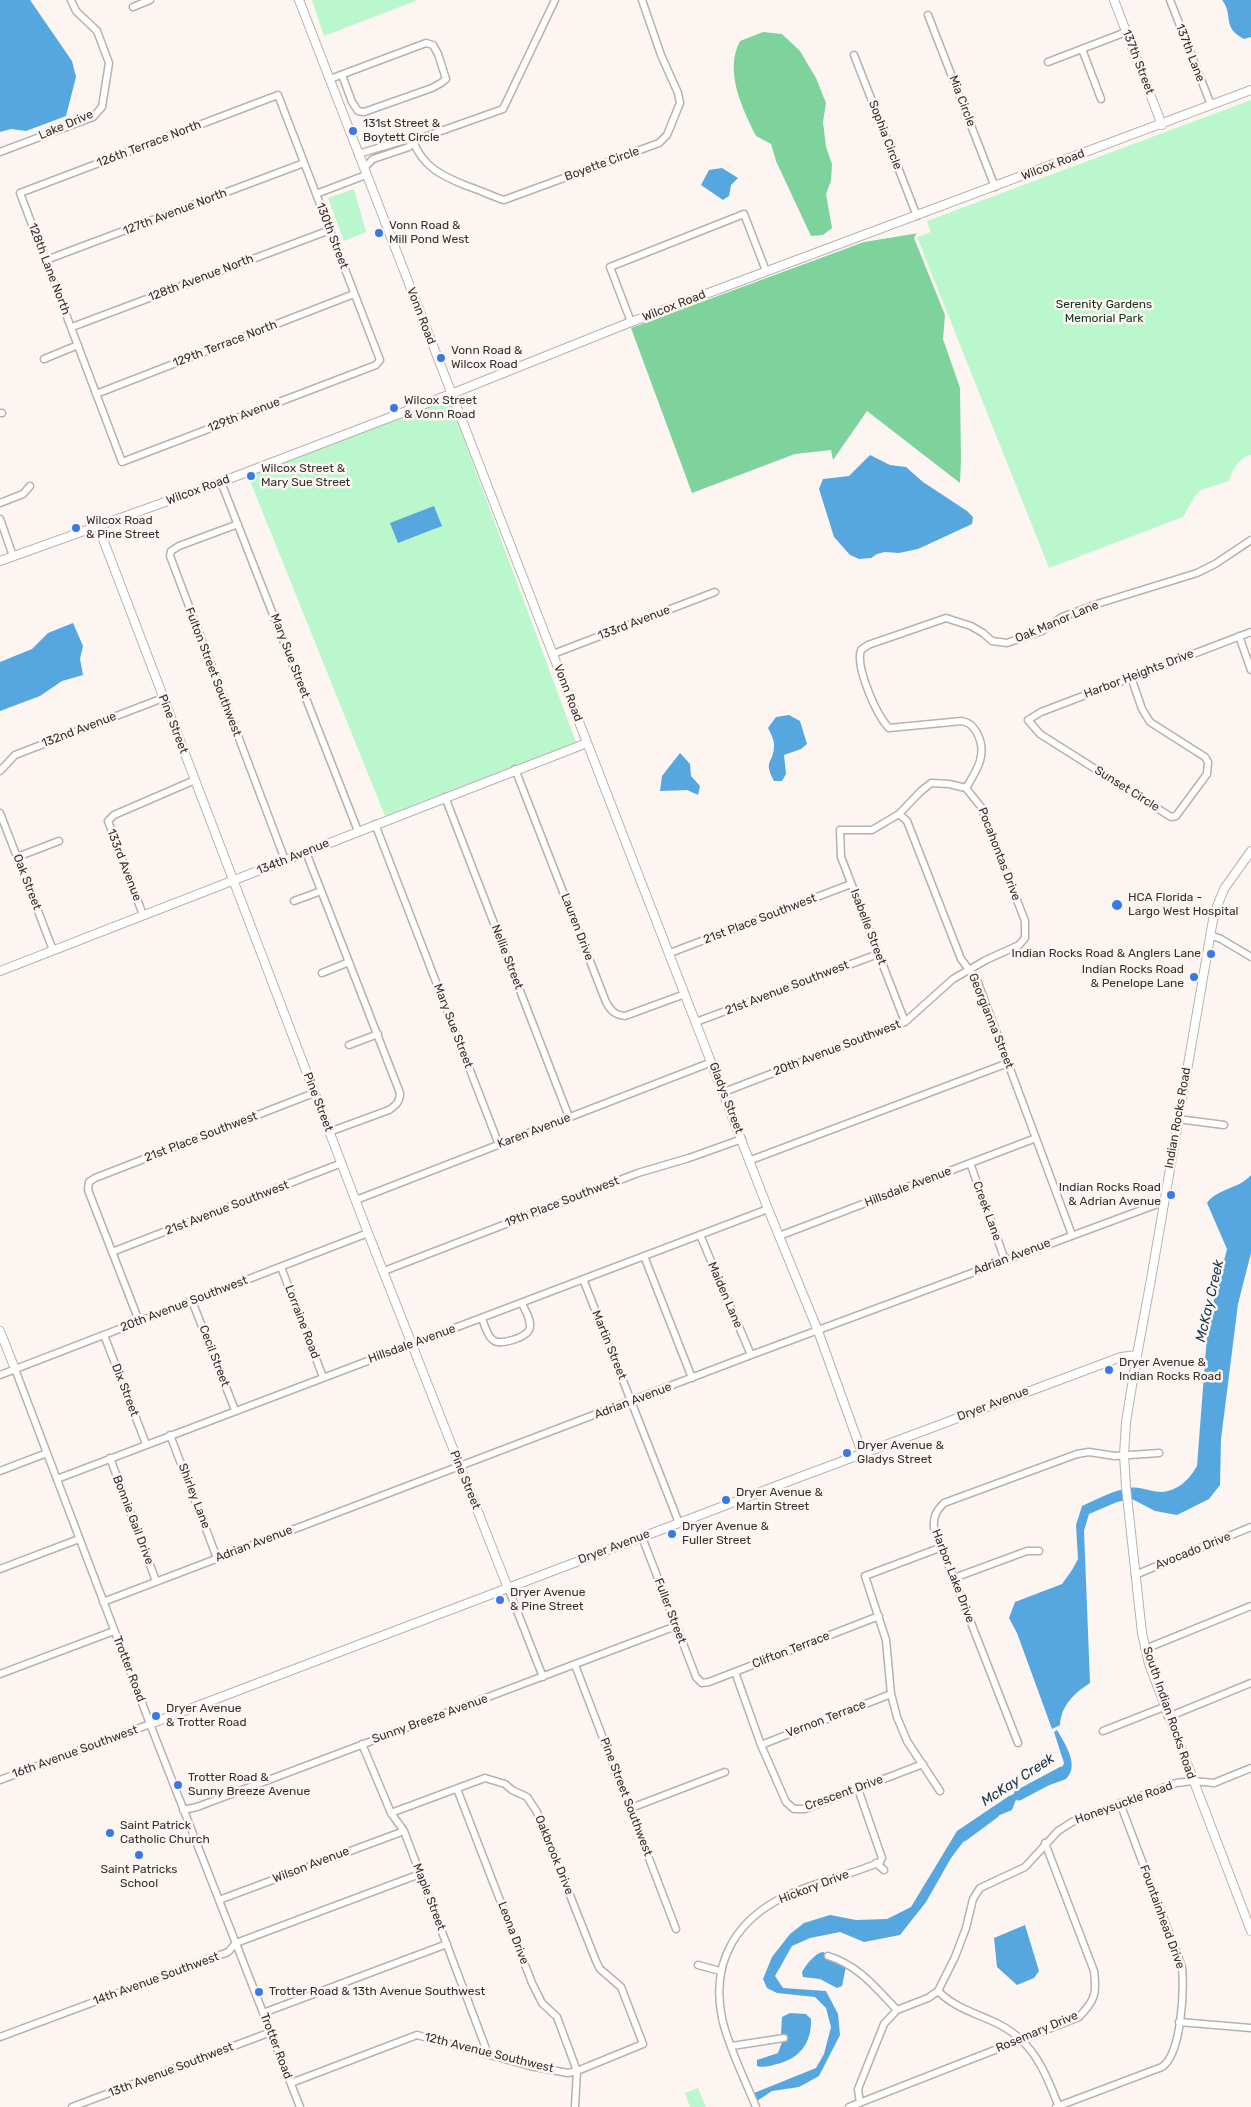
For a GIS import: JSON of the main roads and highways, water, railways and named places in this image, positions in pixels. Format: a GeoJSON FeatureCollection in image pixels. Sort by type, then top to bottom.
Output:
{"type":"FeatureCollection","features":[{"type":"Feature","properties":{"kind":"water"},"geometry":{"type":"Polygon","coordinates":[[[0,0],[30,0],[72,61],[76,77],[66,116],[26,131],[11,129],[0,132],[0,0]]]}},
{"type":"Feature","properties":{"kind":"water"},"geometry":{"type":"Polygon","coordinates":[[[1222,0],[1251,0],[1251,37],[1244,39],[1233,30],[1222,0]]]}},
{"type":"Feature","properties":{"kind":"water"},"geometry":{"type":"Polygon","coordinates":[[[722,168],[738,178],[731,185],[729,196],[723,200],[701,185],[709,170],[722,168]]]}},
{"type":"Feature","properties":{"kind":"water"},"geometry":{"type":"Polygon","coordinates":[[[870,455],[890,465],[906,467],[923,482],[967,511],[973,517],[972,524],[918,549],[899,553],[885,552],[871,558],[859,559],[850,555],[834,537],[819,489],[823,479],[849,476],[870,455]]]}},
{"type":"Feature","properties":{"kind":"water"},"geometry":{"type":"Polygon","coordinates":[[[434,506],[442,526],[398,543],[390,523],[434,506]]]}},
{"type":"Feature","properties":{"kind":"water"},"geometry":{"type":"Polygon","coordinates":[[[73,623],[83,646],[80,659],[83,675],[62,681],[40,696],[0,711],[0,662],[32,649],[48,633],[73,623]]]}},
{"type":"Feature","properties":{"kind":"water"},"geometry":{"type":"Polygon","coordinates":[[[789,715],[800,721],[807,744],[801,749],[784,755],[786,774],[782,781],[774,781],[769,769],[769,763],[774,742],[768,728],[776,717],[789,715]]]}},
{"type":"Feature","properties":{"kind":"water"},"geometry":{"type":"Polygon","coordinates":[[[680,753],[690,764],[691,776],[700,786],[698,795],[687,790],[660,791],[662,776],[680,753]]]}},
{"type":"Feature","properties":{"kind":"water"},"geometry":{"type":"Polygon","coordinates":[[[1251,1175],[1251,1253],[1238,1304],[1221,1439],[1220,1485],[1209,1499],[1177,1515],[1155,1511],[1132,1499],[1117,1502],[1089,1514],[1084,1531],[1090,1683],[1069,1701],[1063,1712],[1060,1725],[1052,1729],[1017,1633],[1009,1618],[1015,1602],[1062,1584],[1072,1570],[1078,1559],[1076,1525],[1082,1506],[1124,1489],[1138,1488],[1161,1492],[1173,1489],[1187,1480],[1197,1466],[1208,1323],[1227,1249],[1207,1203],[1217,1194],[1241,1183],[1251,1175]]]}},
{"type":"Feature","properties":{"kind":"water"},"geometry":{"type":"Polygon","coordinates":[[[1057,1730],[1070,1755],[1072,1767],[1066,1779],[1017,1797],[1012,1810],[976,1825],[951,1858],[926,1902],[900,1935],[864,1942],[840,1932],[810,1938],[792,1946],[775,1976],[783,1988],[826,1991],[838,2014],[840,2035],[819,2076],[799,2087],[772,2091],[757,2101],[754,2093],[816,2068],[824,2054],[831,2027],[826,2008],[815,1997],[777,1993],[767,1988],[763,1979],[772,1957],[790,1934],[804,1923],[830,1915],[856,1920],[887,1919],[911,1907],[957,1831],[1009,1796],[1041,1784],[1059,1774],[1064,1763],[1054,1732],[1057,1730]]]}},
{"type":"Feature","properties":{"kind":"water"},"geometry":{"type":"Polygon","coordinates":[[[1025,1925],[1039,1971],[1034,1978],[1017,1985],[997,1967],[994,1938],[1025,1925]]]}},
{"type":"Feature","properties":{"kind":"water"},"geometry":{"type":"Polygon","coordinates":[[[823,1952],[825,1953],[825,1958],[846,1966],[842,1986],[837,1988],[820,1979],[803,1977],[802,1972],[808,1963],[823,1952]]]}},
{"type":"Feature","properties":{"kind":"water"},"geometry":{"type":"Polygon","coordinates":[[[790,2013],[806,2014],[811,2019],[811,2028],[803,2049],[785,2062],[762,2067],[757,2066],[757,2060],[778,2053],[782,2042],[788,2040],[786,2034],[781,2034],[782,2017],[790,2013]]]}},
{"type":"Feature","properties":{"kind":"waterway","name":"McKay Creek"},"geometry":{"type":"LineString","coordinates":[[1019,1795],[1062,1772]]}},
{"type":"Feature","properties":{"kind":"waterway","name":"McKay Creek"},"geometry":{"type":"LineString","coordinates":[[963,1836],[994,1813]]}},
{"type":"Feature","properties":{"kind":"place","name":"131st Street & Boytett Circle"},"geometry":{"type":"Point","coordinates":[353,131]}},
{"type":"Feature","properties":{"kind":"place","name":"Vonn Road & Mill Pond West"},"geometry":{"type":"Point","coordinates":[379,233]}},
{"type":"Feature","properties":{"kind":"place","name":"Vonn Road & Wilcox Road"},"geometry":{"type":"Point","coordinates":[441,358]}},
{"type":"Feature","properties":{"kind":"place","name":"Wilcox Street & Vonn Road"},"geometry":{"type":"Point","coordinates":[394,408]}},
{"type":"Feature","properties":{"kind":"place","name":"Wilcox Street & Mary Sue Street"},"geometry":{"type":"Point","coordinates":[251,476]}},
{"type":"Feature","properties":{"kind":"place","name":"Wilcox Road & Pine Street"},"geometry":{"type":"Point","coordinates":[76,528]}},
{"type":"Feature","properties":{"kind":"place","name":"HCA Florida - Largo West Hospital"},"geometry":{"type":"Point","coordinates":[1117,905]}},
{"type":"Feature","properties":{"kind":"place","name":"Indian Rocks Road & Anglers Lane"},"geometry":{"type":"Point","coordinates":[1211,954]}},
{"type":"Feature","properties":{"kind":"place","name":"Indian Rocks Road & Penelope Lane"},"geometry":{"type":"Point","coordinates":[1194,977]}},
{"type":"Feature","properties":{"kind":"place","name":"Indian Rocks Road & Adrian Avenue"},"geometry":{"type":"Point","coordinates":[1171,1195]}},
{"type":"Feature","properties":{"kind":"place","name":"Dryer Avenue & Indian Rocks Road"},"geometry":{"type":"Point","coordinates":[1109,1370]}},
{"type":"Feature","properties":{"kind":"place","name":"Dryer Avenue & Gladys Street"},"geometry":{"type":"Point","coordinates":[847,1453]}},
{"type":"Feature","properties":{"kind":"place","name":"Dryer Avenue & Martin Street"},"geometry":{"type":"Point","coordinates":[726,1500]}},
{"type":"Feature","properties":{"kind":"place","name":"Dryer Avenue & Fuller Street"},"geometry":{"type":"Point","coordinates":[672,1534]}},
{"type":"Feature","properties":{"kind":"place","name":"Dryer Avenue & Pine Street"},"geometry":{"type":"Point","coordinates":[500,1600]}},
{"type":"Feature","properties":{"kind":"place","name":"Dryer Avenue & Trotter Road"},"geometry":{"type":"Point","coordinates":[156,1716]}},
{"type":"Feature","properties":{"kind":"place","name":"Trotter Road & Sunny Breeze Avenue"},"geometry":{"type":"Point","coordinates":[178,1785]}},
{"type":"Feature","properties":{"kind":"place","name":"Saint Patrick Catholic Church"},"geometry":{"type":"Point","coordinates":[110,1833]}},
{"type":"Feature","properties":{"kind":"place","name":"Saint Patricks School"},"geometry":{"type":"Point","coordinates":[139,1855]}},
{"type":"Feature","properties":{"kind":"place","name":"Trotter Road & 13th Avenue Southwest"},"geometry":{"type":"Point","coordinates":[259,1992]}},
{"type":"Feature","properties":{"kind":"park label","name":"Serenity Gardens Memorial Park"},"geometry":{"type":"Point","coordinates":[1104,312]}}]}
